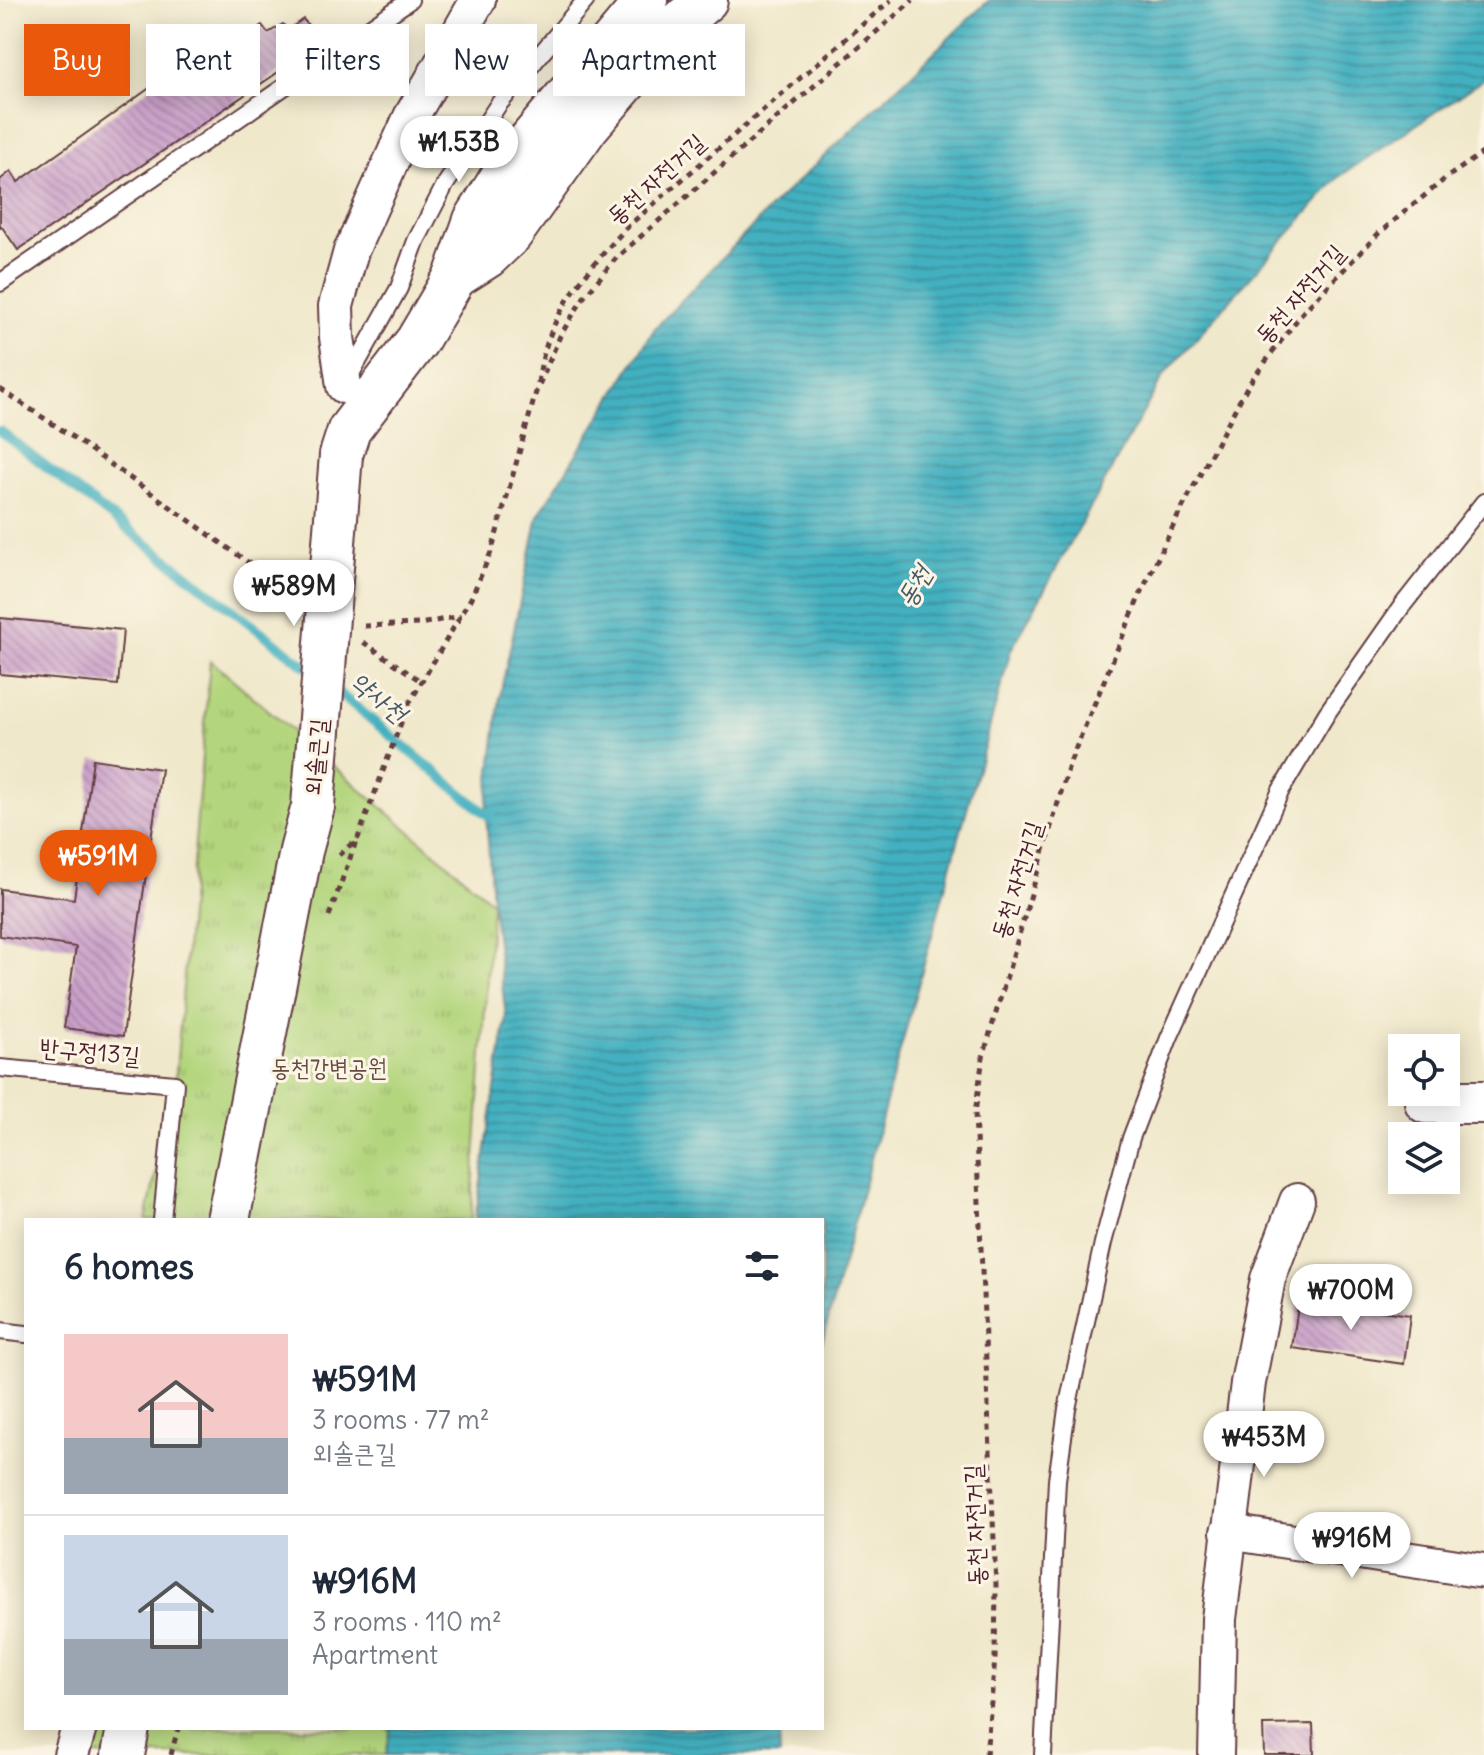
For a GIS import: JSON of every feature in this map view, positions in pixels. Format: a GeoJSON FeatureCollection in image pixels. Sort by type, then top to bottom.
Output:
{"type":"FeatureCollection","features":[{"type":"Feature","properties":{"kind":"street"},"geometry":{"type":"LineString","coordinates":[[344,386],[336,306],[351,251],[411,117],[478,0]]}},
{"type":"Feature","properties":{"kind":"street"},"geometry":{"type":"LineString","coordinates":[[345,442],[417,341],[455,277],[475,220],[509,165],[647,0]]}},
{"type":"Feature","properties":{"kind":"street"},"geometry":{"type":"LineString","coordinates":[[455,277],[488,256],[511,234],[588,126],[667,34],[706,0]]}},
{"type":"Feature","properties":{"kind":"street","name":"외솔큰길"},"geometry":{"type":"LineString","coordinates":[[228,1218],[301,851],[313,806],[345,442]]}},
{"type":"Feature","properties":{"kind":"street"},"geometry":{"type":"LineString","coordinates":[[1460,1102],[1484,1102]]}},
{"type":"Feature","properties":{"kind":"street"},"geometry":{"type":"LineString","coordinates":[[1216,1755],[1219,1619],[1248,1383],[1268,1279],[1297,1201]]}},
{"type":"Feature","properties":{"kind":"street"},"geometry":{"type":"LineString","coordinates":[[1228,1532],[1484,1571]]}},
{"type":"Feature","properties":{"kind":"street"},"geometry":{"type":"LineString","coordinates":[[71,1755],[78,1730]]}},
{"type":"Feature","properties":{"kind":"street"},"geometry":{"type":"LineString","coordinates":[[123,1755],[128,1730]]}},
{"type":"Feature","properties":{"kind":"lane"},"geometry":{"type":"LineString","coordinates":[[0,283],[410,0]]}},
{"type":"Feature","properties":{"kind":"lane"},"geometry":{"type":"LineString","coordinates":[[345,442],[344,386],[399,288],[416,241],[445,185],[498,105],[586,0]]}},
{"type":"Feature","properties":{"kind":"lane"},"geometry":{"type":"LineString","coordinates":[[1043,1755],[1057,1480],[1067,1409],[1100,1257],[1131,1138],[1169,1038],[1281,790],[1335,701],[1402,606],[1484,502]]}},
{"type":"Feature","properties":{"kind":"lane","name":"반구정13길"},"geometry":{"type":"LineString","coordinates":[[0,1068],[175,1084],[162,1218]]}},
{"type":"Feature","properties":{"kind":"lane"},"geometry":{"type":"LineString","coordinates":[[0,1331],[24,1334]]}},
{"type":"Feature","properties":{"kind":"path","name":"동천 자전거길"},"geometry":{"type":"LineString","coordinates":[[536,392],[541,355],[558,313],[591,268],[627,227],[891,0]]}},
{"type":"Feature","properties":{"kind":"path"},"geometry":{"type":"LineString","coordinates":[[358,838],[407,707],[461,616],[492,550],[536,392],[560,336],[584,297],[617,257],[913,0]]}},
{"type":"Feature","properties":{"kind":"path","name":"동천 자전거길"},"geometry":{"type":"LineString","coordinates":[[986,1755],[995,1659],[996,1586],[975,1113],[983,1057],[1070,762],[1179,514],[1248,385],[1302,313],[1379,233],[1446,178],[1484,152]]}},
{"type":"Feature","properties":{"kind":"path"},"geometry":{"type":"LineString","coordinates":[[0,389],[295,596]]}},
{"type":"Feature","properties":{"kind":"path"},"geometry":{"type":"LineString","coordinates":[[352,626],[420,624],[461,616]]}},
{"type":"Feature","properties":{"kind":"path"},"geometry":{"type":"LineString","coordinates":[[356,638],[422,682]]}},
{"type":"Feature","properties":{"kind":"path"},"geometry":{"type":"LineString","coordinates":[[171,1755],[177,1730]]}},
{"type":"Feature","properties":{"kind":"green space","name":"동천강변공원"},"geometry":{"type":"Polygon","coordinates":[[[210,660],[492,902],[471,1218],[146,1218],[175,1084],[210,660]]]}},
{"type":"Feature","properties":{"kind":"green space"},"geometry":{"type":"Polygon","coordinates":[[[74,1730],[391,1730],[386,1755],[65,1755],[74,1730]]]}},
{"type":"Feature","properties":{"kind":"water","name":"동천"},"geometry":{"type":"Polygon","coordinates":[[[989,0],[1484,0],[1484,79],[1339,177],[1164,375],[1011,650],[824,1335],[824,1218],[475,1218],[506,1017],[492,902],[486,812],[500,696],[538,516],[655,328],[777,201],[989,0]]]}},
{"type":"Feature","properties":{"kind":"water"},"geometry":{"type":"Polygon","coordinates":[[[391,1730],[779,1730],[780,1755],[386,1755],[391,1730]]]}},
{"type":"Feature","properties":{"kind":"building"},"geometry":{"type":"Polygon","coordinates":[[[260,26],[268,33],[276,28],[276,73],[260,84],[260,26]]]}},
{"type":"Feature","properties":{"kind":"building"},"geometry":{"type":"Polygon","coordinates":[[[146,91],[146,96],[243,96],[18,250],[0,228],[0,180],[11,171],[18,182],[146,91]]]}},
{"type":"Feature","properties":{"kind":"building"},"geometry":{"type":"Polygon","coordinates":[[[0,618],[123,630],[118,685],[0,674],[0,618]]]}},
{"type":"Feature","properties":{"kind":"building"},"geometry":{"type":"Polygon","coordinates":[[[93,759],[161,769],[123,1036],[64,1028],[76,947],[0,936],[0,889],[74,899],[93,759]]]}},
{"type":"Feature","properties":{"kind":"building"},"geometry":{"type":"Polygon","coordinates":[[[1299,1299],[1410,1315],[1404,1364],[1292,1348],[1299,1299]]]}},
{"type":"Feature","properties":{"kind":"building"},"geometry":{"type":"Polygon","coordinates":[[[1313,1724],[1314,1755],[1264,1755],[1263,1725],[1313,1724]]]}},
{"type":"Feature","properties":{"kind":"waterway","name":"약사천"},"geometry":{"type":"LineString","coordinates":[[0,431],[312,671]]}},
{"type":"Feature","properties":{"kind":"waterway","name":"약사천"},"geometry":{"type":"LineString","coordinates":[[334,689],[495,821]]}}]}
